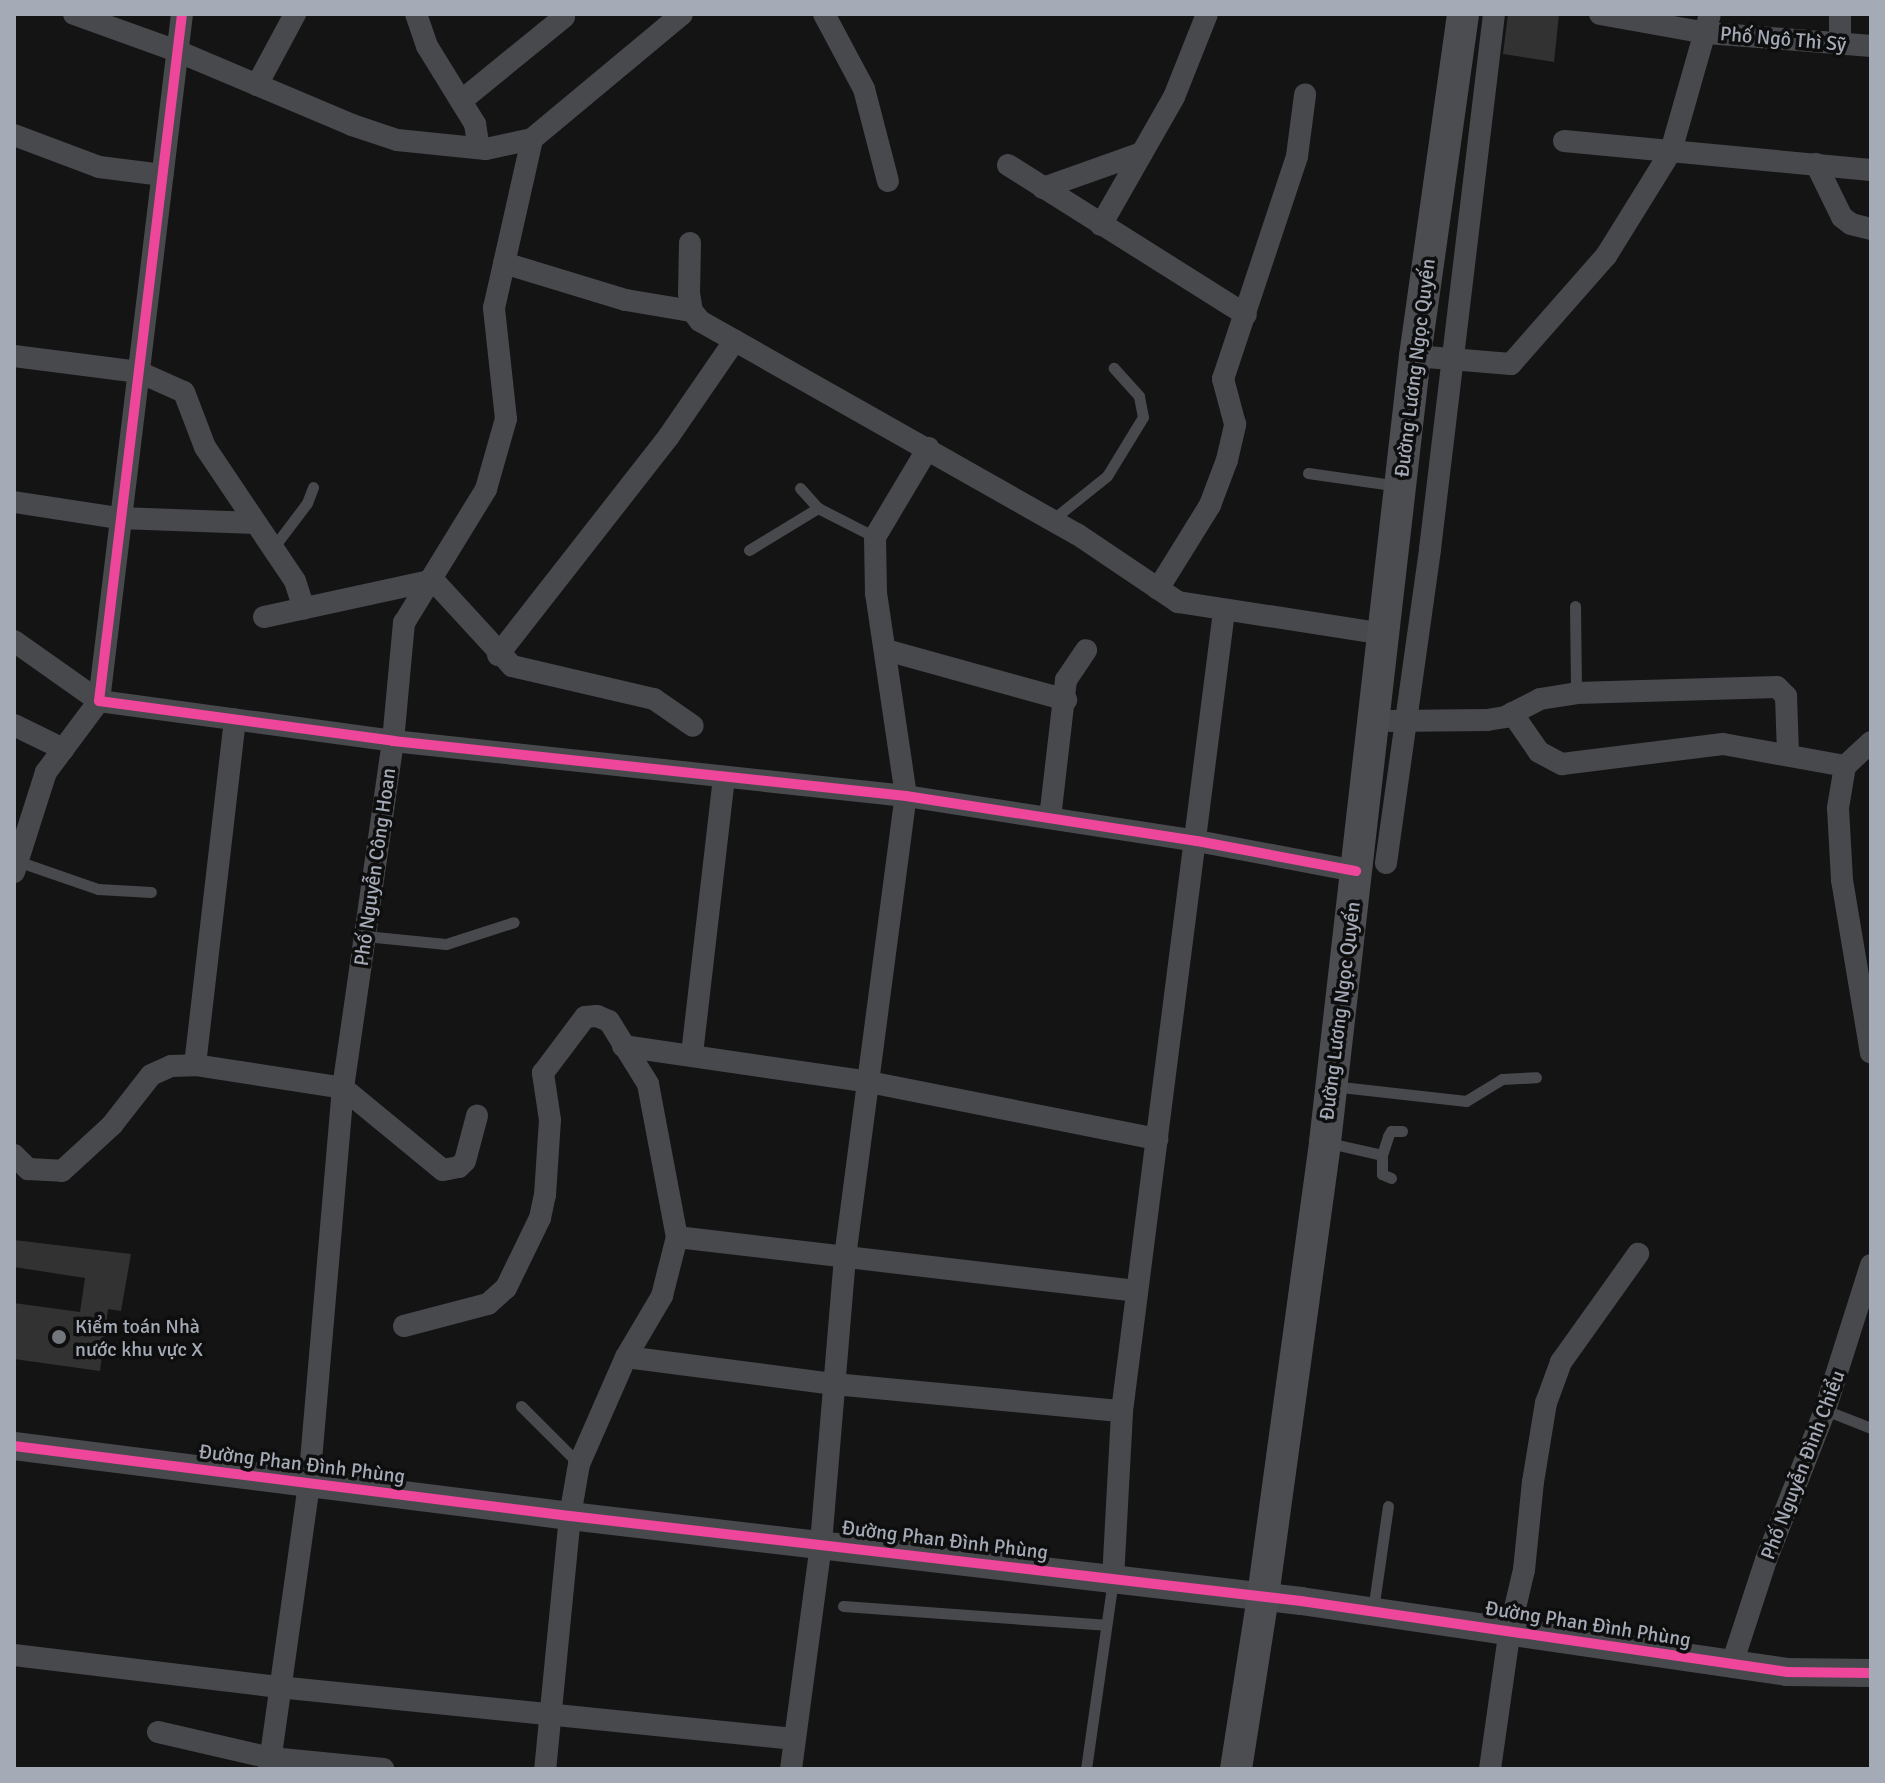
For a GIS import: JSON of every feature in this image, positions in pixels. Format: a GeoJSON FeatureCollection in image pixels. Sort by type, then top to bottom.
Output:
{"type":"FeatureCollection","features":[{"type":"Feature","properties":{"kind":"main road","name":"Đường Lương Ngọc Quyến"},"geometry":{"type":"LineString","coordinates":[[1236,1769],[1263,1596],[1331,1086],[1371,867],[1390,721],[1384,634],[1415,356],[1463,14]]}},
{"type":"Feature","properties":{"kind":"street"},"geometry":{"type":"LineString","coordinates":[[74,14],[177,51],[397,140],[479,148],[532,139],[682,14]]}},
{"type":"Feature","properties":{"kind":"street"},"geometry":{"type":"LineString","coordinates":[[16,866],[42,782],[99,701],[182,14]]}},
{"type":"Feature","properties":{"kind":"street"},"geometry":{"type":"LineString","coordinates":[[257,85],[295,14]]}},
{"type":"Feature","properties":{"kind":"street"},"geometry":{"type":"LineString","coordinates":[[416,14],[427,46],[475,124],[479,148]]}},
{"type":"Feature","properties":{"kind":"street"},"geometry":{"type":"LineString","coordinates":[[824,14],[864,89],[888,181]]}},
{"type":"Feature","properties":{"kind":"street"},"geometry":{"type":"LineString","coordinates":[[1101,225],[1174,97],[1207,14]]}},
{"type":"Feature","properties":{"kind":"street"},"geometry":{"type":"LineString","coordinates":[[1494,14],[1450,360],[1430,549],[1390,721],[1487,720],[1512,713],[1540,699],[1576,693],[1777,687],[1786,696],[1788,754]]}},
{"type":"Feature","properties":{"kind":"street","name":"Phố Ngô Thì Sỹ"},"geometry":{"type":"LineString","coordinates":[[1600,14],[1708,23],[1871,46]]}},
{"type":"Feature","properties":{"kind":"street"},"geometry":{"type":"LineString","coordinates":[[1840,14],[1840,44]]}},
{"type":"Feature","properties":{"kind":"street"},"geometry":{"type":"LineString","coordinates":[[461,101],[564,17]]}},
{"type":"Feature","properties":{"kind":"street"},"geometry":{"type":"LineString","coordinates":[[1415,356],[1505,365],[1515,360],[1606,256],[1671,151],[1708,23]]}},
{"type":"Feature","properties":{"kind":"street"},"geometry":{"type":"LineString","coordinates":[[1158,589],[1210,505],[1227,460],[1235,424],[1223,379],[1297,156],[1305,95]]}},
{"type":"Feature","properties":{"kind":"street"},"geometry":{"type":"LineString","coordinates":[[14,135],[99,167],[162,175]]}},
{"type":"Feature","properties":{"kind":"street","name":"Phố Nguyễn Công Hoan"},"geometry":{"type":"LineString","coordinates":[[270,1763],[278,1687],[309,1484],[343,1088],[393,741],[404,623],[407,613],[433,580],[486,489],[506,419],[507,401],[494,320],[532,139]]}},
{"type":"Feature","properties":{"kind":"street"},"geometry":{"type":"LineString","coordinates":[[1564,141],[1871,170]]}},
{"type":"Feature","properties":{"kind":"street"},"geometry":{"type":"LineString","coordinates":[[1043,188],[1142,153]]}},
{"type":"Feature","properties":{"kind":"street"},"geometry":{"type":"LineString","coordinates":[[1816,164],[1842,217],[1851,224],[1871,229]]}},
{"type":"Feature","properties":{"kind":"street"},"geometry":{"type":"LineString","coordinates":[[1008,165],[1246,315]]}},
{"type":"Feature","properties":{"kind":"street"},"geometry":{"type":"LineString","coordinates":[[690,243],[692,311],[700,321],[1052,520],[1178,602],[1384,634]]}},
{"type":"Feature","properties":{"kind":"street"},"geometry":{"type":"LineString","coordinates":[[504,263],[626,300],[692,311]]}},
{"type":"Feature","properties":{"kind":"street"},"geometry":{"type":"LineString","coordinates":[[498,655],[669,436],[735,340]]}},
{"type":"Feature","properties":{"kind":"street"},"geometry":{"type":"LineString","coordinates":[[14,356],[139,372],[184,392],[205,447],[299,588],[304,609]]}},
{"type":"Feature","properties":{"kind":"street"},"geometry":{"type":"LineString","coordinates":[[791,1769],[821,1543],[845,1257],[906,796],[876,594],[875,537],[928,448]]}},
{"type":"Feature","properties":{"kind":"street"},"geometry":{"type":"LineString","coordinates":[[14,502],[119,518],[256,523]]}},
{"type":"Feature","properties":{"kind":"street"},"geometry":{"type":"LineString","coordinates":[[264,617],[433,580],[498,655],[519,670],[654,699],[693,726]]}},
{"type":"Feature","properties":{"kind":"street"},"geometry":{"type":"LineString","coordinates":[[1113,1579],[1122,1411],[1224,611]]}},
{"type":"Feature","properties":{"kind":"street"},"geometry":{"type":"LineString","coordinates":[[14,641],[99,701],[393,741],[906,796],[1371,867]]}},
{"type":"Feature","properties":{"kind":"street"},"geometry":{"type":"LineString","coordinates":[[886,650],[1066,700]]}},
{"type":"Feature","properties":{"kind":"street"},"geometry":{"type":"LineString","coordinates":[[1050,818],[1068,674],[1086,650]]}},
{"type":"Feature","properties":{"kind":"street"},"geometry":{"type":"LineString","coordinates":[[1512,713],[1539,752],[1562,764],[1723,744],[1845,766]]}},
{"type":"Feature","properties":{"kind":"street"},"geometry":{"type":"LineString","coordinates":[[195,1065],[235,719]]}},
{"type":"Feature","properties":{"kind":"street"},"geometry":{"type":"LineString","coordinates":[[14,725],[63,749]]}},
{"type":"Feature","properties":{"kind":"street"},"geometry":{"type":"LineString","coordinates":[[1870,746],[1845,766],[1838,808],[1842,880],[1871,1053]]}},
{"type":"Feature","properties":{"kind":"street"},"geometry":{"type":"LineString","coordinates":[[692,1054],[724,778]]}},
{"type":"Feature","properties":{"kind":"street"},"geometry":{"type":"LineString","coordinates":[[404,1326],[488,1304],[506,1288],[540,1218],[545,1195],[550,1120],[543,1073],[585,1017],[597,1016],[609,1021],[648,1084],[677,1237],[662,1296],[626,1357],[579,1464],[570,1516],[545,1769]]}},
{"type":"Feature","properties":{"kind":"street"},"geometry":{"type":"LineString","coordinates":[[623,1046],[869,1082],[1157,1139]]}},
{"type":"Feature","properties":{"kind":"street"},"geometry":{"type":"LineString","coordinates":[[14,1155],[28,1169],[62,1171],[112,1125],[151,1075],[171,1066],[195,1065],[343,1088],[443,1170],[459,1167],[465,1161],[477,1116]]}},
{"type":"Feature","properties":{"kind":"street"},"geometry":{"type":"LineString","coordinates":[[677,1237],[1136,1291]]}},
{"type":"Feature","properties":{"kind":"street"},"geometry":{"type":"LineString","coordinates":[[1490,1769],[1510,1629],[1524,1570],[1533,1482],[1546,1403],[1561,1362],[1638,1254]]}},
{"type":"Feature","properties":{"kind":"street","name":"Phố Nguyễn Đình Chiểu"},"geometry":{"type":"LineString","coordinates":[[1732,1664],[1766,1560],[1825,1410],[1871,1265]]}},
{"type":"Feature","properties":{"kind":"street"},"geometry":{"type":"LineString","coordinates":[[626,1357],[834,1384],[1122,1411]]}},
{"type":"Feature","properties":{"kind":"street","name":"Đường Phan Đình Phùng"},"geometry":{"type":"LineString","coordinates":[[14,1446],[570,1516],[1373,1610],[1809,1675],[1871,1673]]}},
{"type":"Feature","properties":{"kind":"street"},"geometry":{"type":"LineString","coordinates":[[14,1655],[278,1687],[794,1739]]}},
{"type":"Feature","properties":{"kind":"street"},"geometry":{"type":"LineString","coordinates":[[158,1732],[270,1763],[383,1769]]}},
{"type":"Feature","properties":{"kind":"lane"},"geometry":{"type":"LineString","coordinates":[[1052,520],[1107,476],[1143,417],[1139,396],[1114,368]]}},
{"type":"Feature","properties":{"kind":"lane"},"geometry":{"type":"LineString","coordinates":[[1308,473],[1400,486]]}},
{"type":"Feature","properties":{"kind":"lane"},"geometry":{"type":"LineString","coordinates":[[273,548],[307,503],[313,487]]}},
{"type":"Feature","properties":{"kind":"lane"},"geometry":{"type":"LineString","coordinates":[[800,488],[818,508],[875,537]]}},
{"type":"Feature","properties":{"kind":"lane"},"geometry":{"type":"LineString","coordinates":[[749,550],[818,508]]}},
{"type":"Feature","properties":{"kind":"lane"},"geometry":{"type":"LineString","coordinates":[[1575,606],[1576,693]]}},
{"type":"Feature","properties":{"kind":"lane"},"geometry":{"type":"LineString","coordinates":[[16,866],[98,889],[151,892]]}},
{"type":"Feature","properties":{"kind":"lane"},"geometry":{"type":"LineString","coordinates":[[365,936],[446,944],[514,922]]}},
{"type":"Feature","properties":{"kind":"lane"},"geometry":{"type":"LineString","coordinates":[[1331,1086],[1466,1101],[1502,1079],[1536,1077]]}},
{"type":"Feature","properties":{"kind":"lane"},"geometry":{"type":"LineString","coordinates":[[1391,1178],[1382,1174],[1382,1155],[1391,1131],[1402,1131]]}},
{"type":"Feature","properties":{"kind":"lane"},"geometry":{"type":"LineString","coordinates":[[1325,1142],[1382,1155]]}},
{"type":"Feature","properties":{"kind":"lane"},"geometry":{"type":"LineString","coordinates":[[521,1406],[579,1464]]}},
{"type":"Feature","properties":{"kind":"lane"},"geometry":{"type":"LineString","coordinates":[[1825,1410],[1871,1428]]}},
{"type":"Feature","properties":{"kind":"lane"},"geometry":{"type":"LineString","coordinates":[[1373,1610],[1388,1506]]}},
{"type":"Feature","properties":{"kind":"lane"},"geometry":{"type":"LineString","coordinates":[[1086,1769],[1113,1579]]}},
{"type":"Feature","properties":{"kind":"lane"},"geometry":{"type":"LineString","coordinates":[[843,1606],[1105,1625]]}},
{"type":"Feature","properties":{"kind":"building"},"geometry":{"type":"Polygon","coordinates":[[[1508,14],[1559,14],[1554,62],[1503,54],[1508,14]]]}},
{"type":"Feature","properties":{"kind":"building"},"geometry":{"type":"Polygon","coordinates":[[[14,1240],[131,1254],[121,1311],[108,1309],[100,1371],[14,1359],[14,1303],[80,1312],[85,1278],[14,1267],[14,1240]]]}},
{"type":"Feature","properties":{"kind":"cycle path"},"geometry":{"type":"LineString","coordinates":[[182,14],[99,701],[393,741],[906,796],[1197,841],[1356,871]]}},
{"type":"Feature","properties":{"kind":"cycle path"},"geometry":{"type":"LineString","coordinates":[[14,1446],[570,1516],[1301,1601],[1787,1672],[1871,1673]]}},
{"type":"Feature","properties":{"kind":"place","name":"Kiểm toán Nhà nước khu vực X"},"geometry":{"type":"Point","coordinates":[59,1337]}}]}
